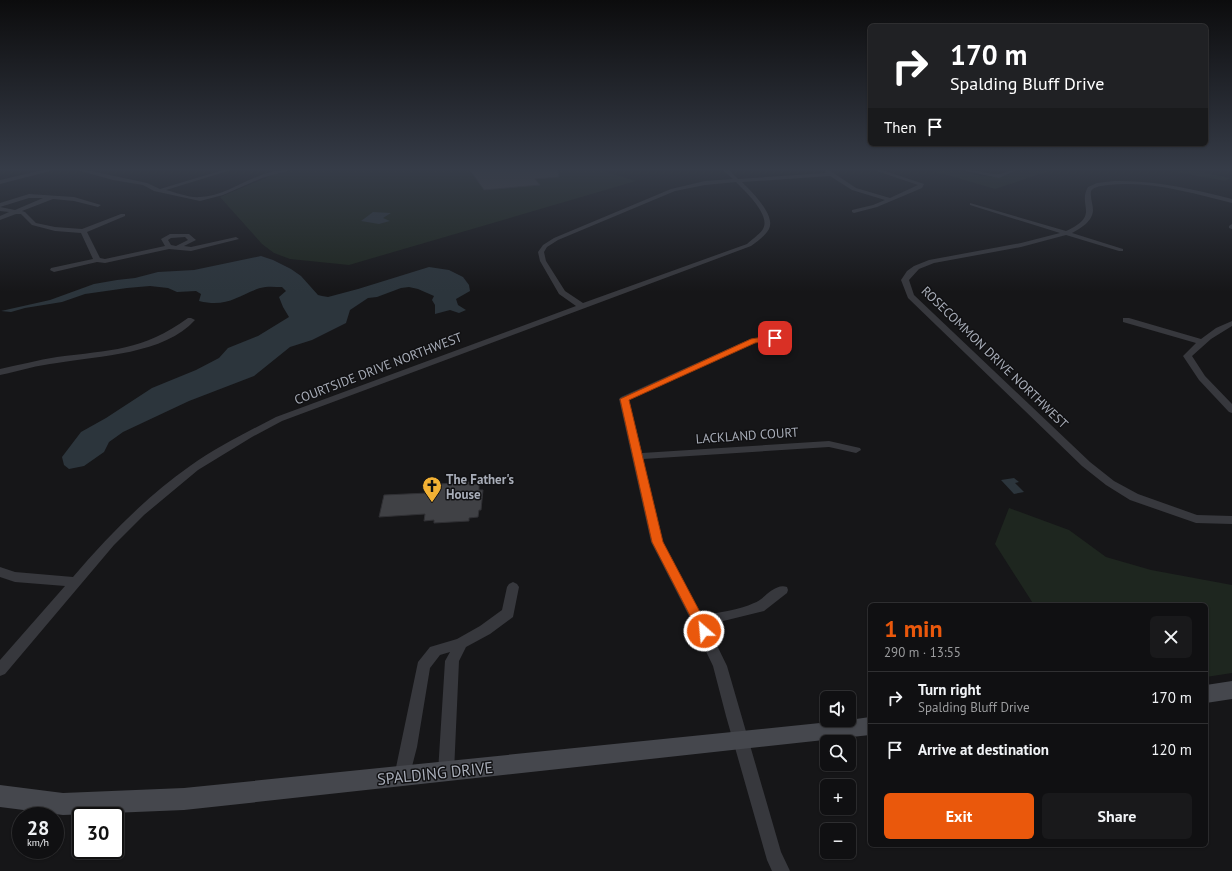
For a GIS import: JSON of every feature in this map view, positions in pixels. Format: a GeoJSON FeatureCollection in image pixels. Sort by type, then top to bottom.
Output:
{"type":"FeatureCollection","features":[{"type":"Feature","properties":{"kind":"main road"},"geometry":{"type":"LineString","coordinates":[[1208,694],[1232,690]]}},
{"type":"Feature","properties":{"kind":"main road","name":"SPALDING DRIVE"},"geometry":{"type":"LineString","coordinates":[[0,796],[63,804],[184,799],[868,726]]}},
{"type":"Feature","properties":{"kind":"street"},"geometry":{"type":"LineString","coordinates":[[5,211],[23,213],[34,224],[55,229],[83,231],[123,215]]}},
{"type":"Feature","properties":{"kind":"street"},"geometry":{"type":"LineString","coordinates":[[0,218],[20,211]]}},
{"type":"Feature","properties":{"kind":"street"},"geometry":{"type":"LineString","coordinates":[[582,306],[562,292],[548,269],[541,252],[545,246],[556,239],[624,211]]}},
{"type":"Feature","properties":{"kind":"street","name":"COURTSIDE DRIVE NORTHWEST"},"geometry":{"type":"LineString","coordinates":[[0,670],[110,542],[146,506],[194,468],[248,435],[279,419],[749,245],[761,236],[767,226],[767,217],[763,211]]}},
{"type":"Feature","properties":{"kind":"street"},"geometry":{"type":"LineString","coordinates":[[994,211],[1121,250]]}},
{"type":"Feature","properties":{"kind":"street","name":"ROSECOMMON DRIVE NORTHWEST"},"geometry":{"type":"LineString","coordinates":[[1090,211],[1084,222],[1072,231],[1041,241],[952,257],[922,265],[912,271],[905,280],[911,296],[1086,464],[1110,483],[1134,498],[1196,519],[1232,520]]}},
{"type":"Feature","properties":{"kind":"street"},"geometry":{"type":"LineString","coordinates":[[83,231],[97,260]]}},
{"type":"Feature","properties":{"kind":"street"},"geometry":{"type":"LineString","coordinates":[[54,270],[97,260],[116,260],[172,247],[191,249],[236,239]]}},
{"type":"Feature","properties":{"kind":"street"},"geometry":{"type":"LineString","coordinates":[[0,372],[57,360],[112,354],[141,347],[177,331],[191,320]]}},
{"type":"Feature","properties":{"kind":"street"},"geometry":{"type":"LineString","coordinates":[[1126,320],[1201,342]]}},
{"type":"Feature","properties":{"kind":"street"},"geometry":{"type":"LineString","coordinates":[[1232,323],[1221,328],[1201,342],[1187,356],[1202,378],[1232,410]]}},
{"type":"Feature","properties":{"kind":"street"},"geometry":{"type":"LineString","coordinates":[[775,338],[753,341],[624,399],[658,542],[720,666],[773,854],[781,871]]}},
{"type":"Feature","properties":{"kind":"street","name":"LACKLAND COURT"},"geometry":{"type":"LineString","coordinates":[[638,456],[829,444],[856,450]]}},
{"type":"Feature","properties":{"kind":"street"},"geometry":{"type":"LineString","coordinates":[[0,572],[15,577],[77,582]]}},
{"type":"Feature","properties":{"kind":"street"},"geometry":{"type":"LineString","coordinates":[[402,777],[409,747],[423,666],[435,652],[461,643],[485,630],[508,612],[513,587]]}},
{"type":"Feature","properties":{"kind":"street"},"geometry":{"type":"LineString","coordinates":[[699,622],[759,607],[782,590]]}},
{"type":"Feature","properties":{"kind":"street"},"geometry":{"type":"LineString","coordinates":[[446,772],[452,661],[461,643]]}},
{"type":"Feature","properties":{"kind":"shaded area"},"geometry":{"type":"Polygon","coordinates":[[[232,211],[535,211],[349,265],[290,259],[274,253],[262,244],[232,211]]]}},
{"type":"Feature","properties":{"kind":"shaded area"},"geometry":{"type":"Polygon","coordinates":[[[373,212],[391,213],[383,218],[390,221],[379,224],[361,221],[373,212]]]}},
{"type":"Feature","properties":{"kind":"shaded area"},"geometry":{"type":"Polygon","coordinates":[[[261,256],[291,269],[301,276],[318,295],[328,297],[429,267],[449,270],[463,277],[469,285],[470,291],[456,299],[458,305],[466,310],[459,313],[450,310],[435,314],[435,305],[432,300],[434,296],[409,287],[401,288],[377,297],[368,298],[350,310],[346,323],[312,340],[290,347],[254,376],[189,401],[123,432],[109,442],[104,452],[84,466],[69,469],[64,465],[62,457],[81,432],[106,418],[152,388],[196,370],[219,358],[228,348],[258,336],[289,317],[279,297],[286,291],[282,287],[263,287],[225,302],[209,303],[199,301],[201,294],[196,291],[177,292],[168,288],[150,286],[85,294],[62,302],[25,308],[11,312],[1,311],[50,300],[94,284],[135,278],[158,272],[194,270],[261,256]]]}},
{"type":"Feature","properties":{"kind":"shaded area"},"geometry":{"type":"Polygon","coordinates":[[[1014,478],[1019,482],[1015,483],[1024,492],[1014,494],[1001,480],[1014,478]]]}},
{"type":"Feature","properties":{"kind":"shaded area"},"geometry":{"type":"Polygon","coordinates":[[[1009,508],[1069,530],[1106,557],[1151,570],[1232,585],[1232,673],[1208,677],[1208,603],[1033,603],[995,544],[1009,508]]]}},
{"type":"Feature","properties":{"kind":"building","name":"The Father's House"},"geometry":{"type":"Polygon","coordinates":[[[469,482],[469,485],[479,484],[479,490],[483,490],[481,510],[479,510],[478,517],[469,518],[469,521],[434,523],[434,520],[424,521],[425,514],[379,517],[384,495],[428,493],[429,487],[439,486],[439,484],[469,482]]]}},
{"type":"Feature","properties":{"kind":"place","name":"The Father's House"},"geometry":{"type":"Point","coordinates":[432,503]}},
{"type":"Feature","properties":{"kind":"route"},"geometry":{"type":"LineString","coordinates":[[704,631],[658,542],[624,399],[753,341],[775,338]]}}]}
